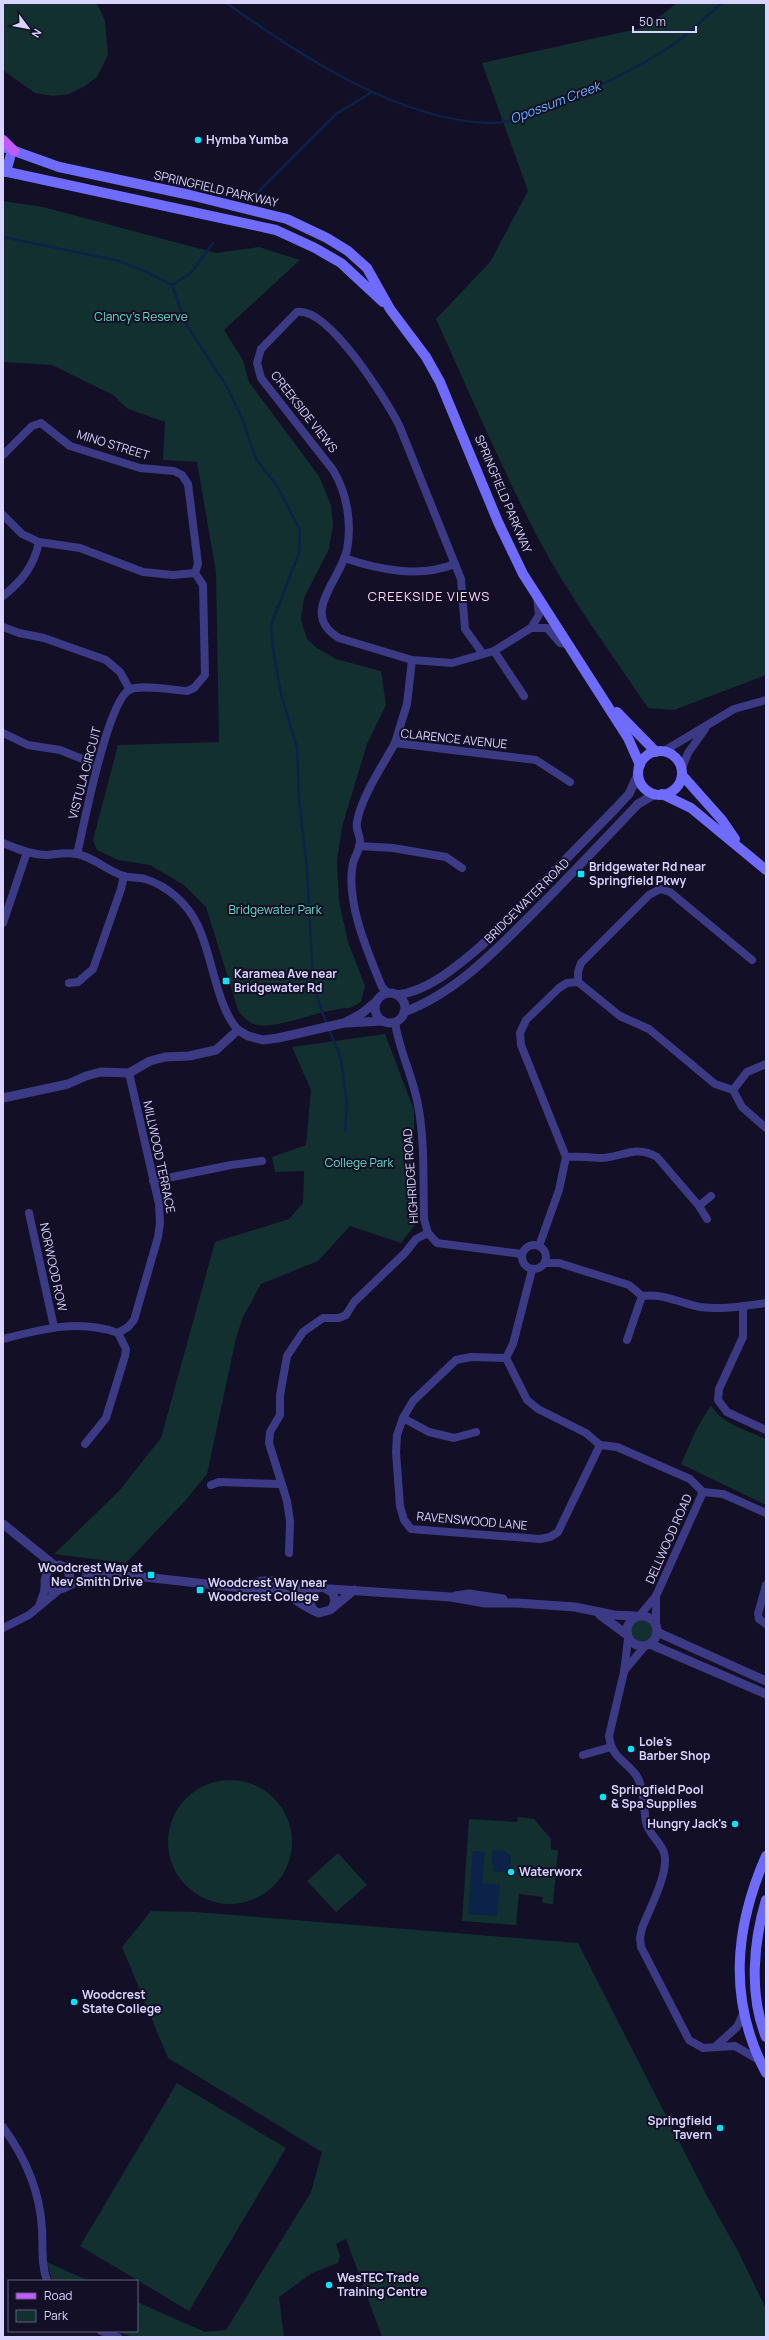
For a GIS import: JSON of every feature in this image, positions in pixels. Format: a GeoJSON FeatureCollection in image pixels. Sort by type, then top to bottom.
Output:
{"type":"FeatureCollection","features":[{"type":"Feature","properties":{"kind":"main road"},"geometry":{"type":"LineString","coordinates":[[3,140],[14,151],[11,154],[5,171]]}},
{"type":"Feature","properties":{"kind":"main road","name":"SPRINGFIELD PARKWAY"},"geometry":{"type":"LineString","coordinates":[[3,147],[58,167],[204,198],[287,220],[327,238],[348,251],[367,268],[390,308],[426,357],[440,382],[498,522],[523,574],[628,738],[639,769]]}},
{"type":"Feature","properties":{"kind":"main road","name":"SPRINGFIELD PARKWAY"},"geometry":{"type":"LineString","coordinates":[[5,171],[276,230],[341,263],[390,308]]}},
{"type":"Feature","properties":{"kind":"main road","name":"SPRINGFIELD PARKWAY"},"geometry":{"type":"LineString","coordinates":[[596,688],[660,751]]}},
{"type":"Feature","properties":{"kind":"main road"},"geometry":{"type":"LineString","coordinates":[[749,856],[722,820],[682,772],[675,757],[660,751],[648,755],[639,769],[644,787],[691,808],[749,856],[766,870]]}},
{"type":"Feature","properties":{"kind":"main road"},"geometry":{"type":"LineString","coordinates":[[658,794],[675,788],[682,772]]}},
{"type":"Feature","properties":{"kind":"main road"},"geometry":{"type":"LineString","coordinates":[[766,1856],[757,1876],[742,1926],[738,1969],[744,2012],[750,2037],[766,2073]]}},
{"type":"Feature","properties":{"kind":"main road"},"geometry":{"type":"LineString","coordinates":[[766,1900],[757,1938],[755,1972],[758,2008],[766,2037]]}},
{"type":"Feature","properties":{"kind":"street","name":"CREEKSIDE VIEWS"},"geometry":{"type":"LineString","coordinates":[[483,654],[463,623],[463,587],[456,564],[399,425],[376,384],[345,346],[308,312],[296,312],[261,349],[258,356],[258,370],[261,378],[333,470],[341,483],[348,522],[344,558],[322,604],[321,612],[325,626],[339,638],[412,660],[452,663],[468,661],[494,651],[531,628]]}},
{"type":"Feature","properties":{"kind":"street","name":"MINO STREET"},"geometry":{"type":"LineString","coordinates":[[3,455],[32,426],[41,424],[70,446],[140,468],[174,471],[182,475],[188,484],[198,564],[195,573]]}},
{"type":"Feature","properties":{"kind":"street"},"geometry":{"type":"LineString","coordinates":[[3,515],[26,537],[39,542],[80,548],[143,572],[173,575],[195,573],[203,585],[205,675],[194,688],[187,691],[135,688],[130,690],[120,672],[106,660],[44,638],[19,633],[3,627]]}},
{"type":"Feature","properties":{"kind":"street"},"geometry":{"type":"LineString","coordinates":[[3,596],[25,576],[36,557],[39,542]]}},
{"type":"Feature","properties":{"kind":"street"},"geometry":{"type":"LineString","coordinates":[[344,558],[402,572],[445,568],[456,564]]}},
{"type":"Feature","properties":{"kind":"street"},"geometry":{"type":"LineString","coordinates":[[531,628],[539,615],[536,596]]}},
{"type":"Feature","properties":{"kind":"street"},"geometry":{"type":"LineString","coordinates":[[531,628],[547,628],[560,643],[567,644]]}},
{"type":"Feature","properties":{"kind":"street"},"geometry":{"type":"LineString","coordinates":[[494,651],[524,696]]}},
{"type":"Feature","properties":{"kind":"street"},"geometry":{"type":"LineString","coordinates":[[395,742],[407,704],[412,660]]}},
{"type":"Feature","properties":{"kind":"street","name":"VISTULA CIRCUIT"},"geometry":{"type":"LineString","coordinates":[[77,854],[97,765],[108,730],[123,694],[130,690]]}},
{"type":"Feature","properties":{"kind":"street"},"geometry":{"type":"LineString","coordinates":[[660,751],[707,727],[734,709],[766,700]]}},
{"type":"Feature","properties":{"kind":"street"},"geometry":{"type":"LineString","coordinates":[[682,772],[688,753],[707,727]]}},
{"type":"Feature","properties":{"kind":"street"},"geometry":{"type":"LineString","coordinates":[[3,733],[28,745],[60,750],[97,765]]}},
{"type":"Feature","properties":{"kind":"street","name":"CLARENCE AVENUE"},"geometry":{"type":"LineString","coordinates":[[385,994],[359,928],[352,883],[353,863],[359,846],[357,822],[365,799],[395,742],[536,760],[570,782]]}},
{"type":"Feature","properties":{"kind":"street","name":"BRIDGEWATER ROAD"},"geometry":{"type":"LineString","coordinates":[[344,1023],[361,1014],[385,994],[408,993],[432,982],[457,966],[481,946],[629,794],[639,769]]}},
{"type":"Feature","properties":{"kind":"street","name":"BRIDGEWATER ROAD"},"geometry":{"type":"LineString","coordinates":[[404,1012],[437,996],[454,985],[502,944],[638,804],[658,794]]}},
{"type":"Feature","properties":{"kind":"street"},"geometry":{"type":"LineString","coordinates":[[3,843],[27,852],[46,855],[77,854],[89,857],[124,876],[144,879],[162,887],[179,899],[193,914],[205,943],[229,1017],[238,1030],[216,1050],[189,1056],[165,1057],[150,1062],[129,1073],[101,1072],[86,1076],[68,1084],[3,1098]]}},
{"type":"Feature","properties":{"kind":"street"},"geometry":{"type":"LineString","coordinates":[[359,846],[446,857],[462,868]]}},
{"type":"Feature","properties":{"kind":"street"},"geometry":{"type":"LineString","coordinates":[[3,923],[27,852]]}},
{"type":"Feature","properties":{"kind":"street"},"geometry":{"type":"LineString","coordinates":[[69,983],[78,982],[93,969],[121,889],[124,876]]}},
{"type":"Feature","properties":{"kind":"street"},"geometry":{"type":"LineString","coordinates":[[578,982],[578,972],[581,963],[649,895],[660,889],[670,892],[752,960]]}},
{"type":"Feature","properties":{"kind":"street"},"geometry":{"type":"LineString","coordinates":[[539,1246],[559,1190],[566,1157],[521,1045],[520,1033],[526,1020],[559,988],[567,983],[578,982],[620,1016],[649,1029],[715,1084],[733,1090],[742,1107],[766,1128]]}},
{"type":"Feature","properties":{"kind":"street"},"geometry":{"type":"LineString","coordinates":[[385,994],[404,1002],[404,1012],[395,1022],[383,1021],[376,1010],[385,994]]}},
{"type":"Feature","properties":{"kind":"street","name":"BRIDGEWATER ROAD"},"geometry":{"type":"LineString","coordinates":[[238,1030],[248,1036],[263,1040],[344,1023],[383,1021]]}},
{"type":"Feature","properties":{"kind":"street","name":"HIGHRIDGE ROAD"},"geometry":{"type":"LineString","coordinates":[[395,1022],[398,1042],[414,1085],[419,1106],[424,1219],[428,1233],[437,1243],[522,1254]]}},
{"type":"Feature","properties":{"kind":"street"},"geometry":{"type":"LineString","coordinates":[[733,1090],[747,1072],[766,1064]]}},
{"type":"Feature","properties":{"kind":"street","name":"MILLWOOD TERRACE"},"geometry":{"type":"LineString","coordinates":[[118,1333],[128,1327],[134,1320],[158,1237],[160,1223],[159,1204],[129,1073]]}},
{"type":"Feature","properties":{"kind":"street"},"geometry":{"type":"LineString","coordinates":[[566,1157],[579,1155],[601,1158],[641,1150],[649,1153],[657,1157],[699,1206],[707,1219]]}},
{"type":"Feature","properties":{"kind":"street"},"geometry":{"type":"LineString","coordinates":[[153,1182],[231,1165],[262,1161]]}},
{"type":"Feature","properties":{"kind":"street"},"geometry":{"type":"LineString","coordinates":[[699,1206],[711,1196]]}},
{"type":"Feature","properties":{"kind":"street","name":"NORWOOD ROW"},"geometry":{"type":"LineString","coordinates":[[29,1213],[54,1326]]}},
{"type":"Feature","properties":{"kind":"street"},"geometry":{"type":"LineString","coordinates":[[289,1552],[290,1520],[287,1501],[280,1484],[268,1443],[270,1432],[280,1415],[280,1395],[284,1367],[292,1347],[303,1332],[323,1318],[339,1318],[346,1315],[354,1302],[405,1253],[416,1239],[428,1233]]}},
{"type":"Feature","properties":{"kind":"street"},"geometry":{"type":"LineString","coordinates":[[532,1270],[524,1264],[522,1254],[529,1246],[539,1246],[546,1253],[546,1263]]}},
{"type":"Feature","properties":{"kind":"street"},"geometry":{"type":"LineString","coordinates":[[532,1270],[540,1268],[546,1263],[558,1263],[629,1284],[642,1296],[664,1295],[689,1305],[702,1307],[743,1306],[766,1303]]}},
{"type":"Feature","properties":{"kind":"street"},"geometry":{"type":"LineString","coordinates":[[532,1270],[512,1344],[506,1358],[527,1400],[550,1417],[586,1433],[600,1445],[617,1447],[690,1479],[703,1492],[724,1494],[766,1513]]}},
{"type":"Feature","properties":{"kind":"street"},"geometry":{"type":"LineString","coordinates":[[627,1340],[642,1296]]}},
{"type":"Feature","properties":{"kind":"street"},"geometry":{"type":"LineString","coordinates":[[743,1306],[743,1337],[719,1389],[718,1400],[726,1412],[766,1430]]}},
{"type":"Feature","properties":{"kind":"street"},"geometry":{"type":"LineString","coordinates":[[3,1338],[54,1326],[86,1325],[118,1333],[126,1349],[110,1408],[106,1418],[85,1444]]}},
{"type":"Feature","properties":{"kind":"street","name":"RAVENSWOOD LANE"},"geometry":{"type":"LineString","coordinates":[[506,1358],[471,1357],[456,1360],[413,1401],[403,1418],[397,1434],[396,1452],[400,1506],[404,1520],[411,1529],[540,1539],[550,1537],[558,1532],[564,1522],[592,1457],[600,1445]]}},
{"type":"Feature","properties":{"kind":"street"},"geometry":{"type":"LineString","coordinates":[[403,1418],[429,1432],[448,1437],[454,1438],[476,1432]]}},
{"type":"Feature","properties":{"kind":"street"},"geometry":{"type":"LineString","coordinates":[[211,1485],[219,1482],[280,1484]]}},
{"type":"Feature","properties":{"kind":"street","name":"DELLWOOD ROAD"},"geometry":{"type":"LineString","coordinates":[[638,1616],[656,1596],[703,1492]]}},
{"type":"Feature","properties":{"kind":"street"},"geometry":{"type":"LineString","coordinates":[[3,1524],[18,1538],[32,1546],[54,1565],[90,1570],[100,1575]]}},
{"type":"Feature","properties":{"kind":"street"},"geometry":{"type":"LineString","coordinates":[[32,1546],[41,1561],[49,1588],[63,1588]]}},
{"type":"Feature","properties":{"kind":"street"},"geometry":{"type":"LineString","coordinates":[[39,1606],[44,1592],[45,1578],[48,1569],[54,1565]]}},
{"type":"Feature","properties":{"kind":"street"},"geometry":{"type":"LineString","coordinates":[[63,1588],[70,1577],[67,1568]]}},
{"type":"Feature","properties":{"kind":"street"},"geometry":{"type":"LineString","coordinates":[[3,1628],[29,1615],[63,1588],[78,1580],[100,1575],[243,1587],[284,1592],[313,1609],[324,1613],[354,1590]]}},
{"type":"Feature","properties":{"kind":"street"},"geometry":{"type":"LineString","coordinates":[[243,1587],[258,1580],[271,1579],[302,1589],[314,1589],[322,1586],[330,1589],[451,1597],[485,1603],[518,1603],[593,1611],[622,1616],[649,1617],[656,1628],[766,1681]]}},
{"type":"Feature","properties":{"kind":"street"},"geometry":{"type":"LineString","coordinates":[[766,1585],[758,1614],[759,1619],[766,1624]]}},
{"type":"Feature","properties":{"kind":"street"},"geometry":{"type":"LineString","coordinates":[[313,1609],[309,1600],[314,1589]]}},
{"type":"Feature","properties":{"kind":"street"},"geometry":{"type":"LineString","coordinates":[[330,1589],[335,1596],[333,1607]]}},
{"type":"Feature","properties":{"kind":"street","name":"DELLWOOD ROAD"},"geometry":{"type":"LineString","coordinates":[[656,1596],[656,1628]]}},
{"type":"Feature","properties":{"kind":"street"},"geometry":{"type":"LineString","coordinates":[[593,1611],[608,1619],[636,1645],[648,1645],[766,1694]]}},
{"type":"Feature","properties":{"kind":"street"},"geometry":{"type":"LineString","coordinates":[[638,1616],[628,1623],[624,1672],[609,1736],[613,1752],[635,1774],[639,1782],[644,1799],[646,1824],[664,1851],[666,1859],[665,1870],[642,1928],[640,1938],[643,1952],[689,2040],[703,2048],[735,2046],[759,2060]]}},
{"type":"Feature","properties":{"kind":"street"},"geometry":{"type":"LineString","coordinates":[[624,1672],[648,1645],[656,1628]]}},
{"type":"Feature","properties":{"kind":"street"},"geometry":{"type":"LineString","coordinates":[[583,1755],[611,1747]]}},
{"type":"Feature","properties":{"kind":"street"},"geometry":{"type":"LineString","coordinates":[[716,2046],[737,2027],[744,2012]]}},
{"type":"Feature","properties":{"kind":"street"},"geometry":{"type":"LineString","coordinates":[[3,2127],[18,2148],[37,2194],[42,2227],[43,2259],[47,2280]]}},
{"type":"Feature","properties":{"kind":"street"},"geometry":{"type":"LineString","coordinates":[[104,2332],[118,2337]]}},
{"type":"Feature","properties":{"kind":"green space"},"geometry":{"type":"Polygon","coordinates":[[[3,3],[97,3],[105,21],[108,55],[97,77],[85,86],[69,94],[53,96],[35,93],[3,70],[3,3]]]}},
{"type":"Feature","properties":{"kind":"green space"},"geometry":{"type":"Polygon","coordinates":[[[677,3],[766,3],[766,675],[674,710],[648,708],[563,582],[538,538],[511,484],[436,319],[490,262],[528,191],[482,63],[646,27],[677,3]]]}},
{"type":"Feature","properties":{"kind":"green space","name":"Clancy's Reserve"},"geometry":{"type":"Polygon","coordinates":[[[3,201],[43,207],[216,253],[259,247],[300,260],[224,330],[243,360],[249,382],[319,476],[331,505],[333,525],[329,549],[304,598],[301,620],[307,639],[317,648],[336,659],[381,671],[386,705],[367,744],[342,827],[337,861],[339,901],[348,942],[365,986],[361,1002],[350,1008],[328,1011],[289,1022],[266,1026],[257,1025],[248,1021],[238,1010],[206,907],[184,885],[150,865],[118,860],[97,850],[93,840],[118,745],[219,742],[216,572],[197,462],[163,460],[165,422],[128,409],[113,395],[52,365],[3,362],[3,201]]]}},
{"type":"Feature","properties":{"kind":"green space","name":"College Park"},"geometry":{"type":"Polygon","coordinates":[[[385,1034],[414,1110],[414,1226],[401,1243],[350,1226],[318,1261],[261,1284],[243,1317],[236,1338],[207,1474],[185,1501],[126,1563],[54,1554],[119,1491],[161,1438],[215,1242],[289,1219],[303,1203],[304,1171],[275,1172],[272,1157],[306,1145],[311,1090],[292,1047],[385,1034]]]}},
{"type":"Feature","properties":{"kind":"green space"},"geometry":{"type":"Polygon","coordinates":[[[711,1405],[715,1412],[728,1422],[766,1439],[766,1505],[681,1464],[696,1430],[711,1405]]]}},
{"type":"Feature","properties":{"kind":"green space"},"geometry":{"type":"Polygon","coordinates":[[[642,1620],[650,1623],[653,1631],[650,1639],[642,1642],[634,1639],[631,1631],[634,1623],[642,1620]]]}},
{"type":"Feature","properties":{"kind":"green space"},"geometry":{"type":"Polygon","coordinates":[[[230,1780],[242,1781],[254,1785],[274,1798],[287,1818],[291,1830],[291,1854],[287,1866],[274,1886],[254,1899],[242,1903],[230,1904],[218,1903],[206,1899],[186,1886],[173,1866],[169,1854],[168,1842],[169,1830],[173,1818],[186,1798],[206,1785],[218,1781],[230,1780]]]}},
{"type":"Feature","properties":{"kind":"green space","name":"Waterworx"},"geometry":{"type":"Polygon","coordinates":[[[518,1817],[534,1819],[551,1839],[551,1850],[558,1850],[553,1904],[542,1903],[543,1897],[519,1894],[516,1925],[462,1921],[469,1819],[517,1822],[518,1817]]]}},
{"type":"Feature","properties":{"kind":"green space"},"geometry":{"type":"Polygon","coordinates":[[[338,1853],[367,1885],[336,1912],[307,1881],[338,1853]]]}},
{"type":"Feature","properties":{"kind":"green space"},"geometry":{"type":"Polygon","coordinates":[[[151,1911],[196,1912],[578,1943],[707,2196],[739,2253],[766,2309],[766,2337],[382,2337],[346,2239],[336,2244],[340,2256],[338,2263],[312,2273],[279,2297],[284,2337],[133,2337],[119,2332],[138,2332],[138,2302],[205,2332],[226,2330],[311,2192],[322,2152],[168,2058],[122,1947],[151,1911]]]}},
{"type":"Feature","properties":{"kind":"green space"},"geometry":{"type":"Polygon","coordinates":[[[177,2083],[286,2148],[189,2311],[80,2246],[177,2083]]]}},
{"type":"Feature","properties":{"kind":"green space"},"geometry":{"type":"Polygon","coordinates":[[[47,2262],[87,2280],[52,2280],[47,2262]]]}},
{"type":"Feature","properties":{"kind":"water"},"geometry":{"type":"Polygon","coordinates":[[[493,1850],[504,1851],[511,1856],[511,1862],[508,1867],[513,1869],[511,1873],[493,1871],[494,1866],[491,1863],[493,1850]]]}},
{"type":"Feature","properties":{"kind":"water"},"geometry":{"type":"Polygon","coordinates":[[[473,1851],[485,1852],[482,1883],[500,1885],[497,1916],[468,1914],[473,1851]]]}},
{"type":"Feature","properties":{"kind":"waterway","name":"Opossum Creek"},"geometry":{"type":"LineString","coordinates":[[226,3],[254,23],[317,63],[384,97],[419,110],[454,119],[489,123],[504,122],[526,115],[626,73],[678,41],[722,3]]}},
{"type":"Feature","properties":{"kind":"waterway"},"geometry":{"type":"LineString","coordinates":[[256,194],[336,114],[372,92]]}},
{"type":"Feature","properties":{"kind":"waterway"},"geometry":{"type":"LineString","coordinates":[[3,237],[119,261],[149,273],[172,285],[191,273],[213,243]]}},
{"type":"Feature","properties":{"kind":"waterway"},"geometry":{"type":"LineString","coordinates":[[172,285],[186,324],[227,387],[243,421],[256,459],[277,486],[300,530],[299,553],[271,625],[273,648],[281,694],[297,748],[299,798],[307,869],[313,980],[321,1009],[341,1059],[347,1104],[345,1131]]}},
{"type":"Feature","properties":{"kind":"place","name":"Hymba Yumba"},"geometry":{"type":"Point","coordinates":[198,140]}},
{"type":"Feature","properties":{"kind":"place","name":"Bridgewater Rd near Springfield Pkwy"},"geometry":{"type":"Point","coordinates":[581,874]}},
{"type":"Feature","properties":{"kind":"place","name":"Karamea Ave near Bridgewater Rd"},"geometry":{"type":"Point","coordinates":[226,981]}},
{"type":"Feature","properties":{"kind":"place","name":"Woodcrest Way at Nev Smith Drive"},"geometry":{"type":"Point","coordinates":[151,1575]}},
{"type":"Feature","properties":{"kind":"place","name":"Woodcrest Way near Woodcrest College"},"geometry":{"type":"Point","coordinates":[200,1590]}},
{"type":"Feature","properties":{"kind":"place","name":"Lole's Barber Shop"},"geometry":{"type":"Point","coordinates":[631,1749]}},
{"type":"Feature","properties":{"kind":"place","name":"Springfield Pool & Spa Supplies"},"geometry":{"type":"Point","coordinates":[603,1797]}},
{"type":"Feature","properties":{"kind":"place","name":"Hungry Jack's"},"geometry":{"type":"Point","coordinates":[735,1824]}},
{"type":"Feature","properties":{"kind":"place","name":"Waterworx"},"geometry":{"type":"Point","coordinates":[511,1872]}},
{"type":"Feature","properties":{"kind":"place","name":"Woodcrest State College"},"geometry":{"type":"Point","coordinates":[74,2002]}},
{"type":"Feature","properties":{"kind":"place","name":"Springfield Tavern"},"geometry":{"type":"Point","coordinates":[720,2128]}},
{"type":"Feature","properties":{"kind":"place","name":"WesTEC Trade Training Centre"},"geometry":{"type":"Point","coordinates":[329,2285]}},
{"type":"Feature","properties":{"kind":"district","name":"CREEKSIDE VIEWS"},"geometry":{"type":"Point","coordinates":[429,596]}},
{"type":"Feature","properties":{"kind":"park label","name":"Bridgewater Park"},"geometry":{"type":"Point","coordinates":[275,910]}}]}
